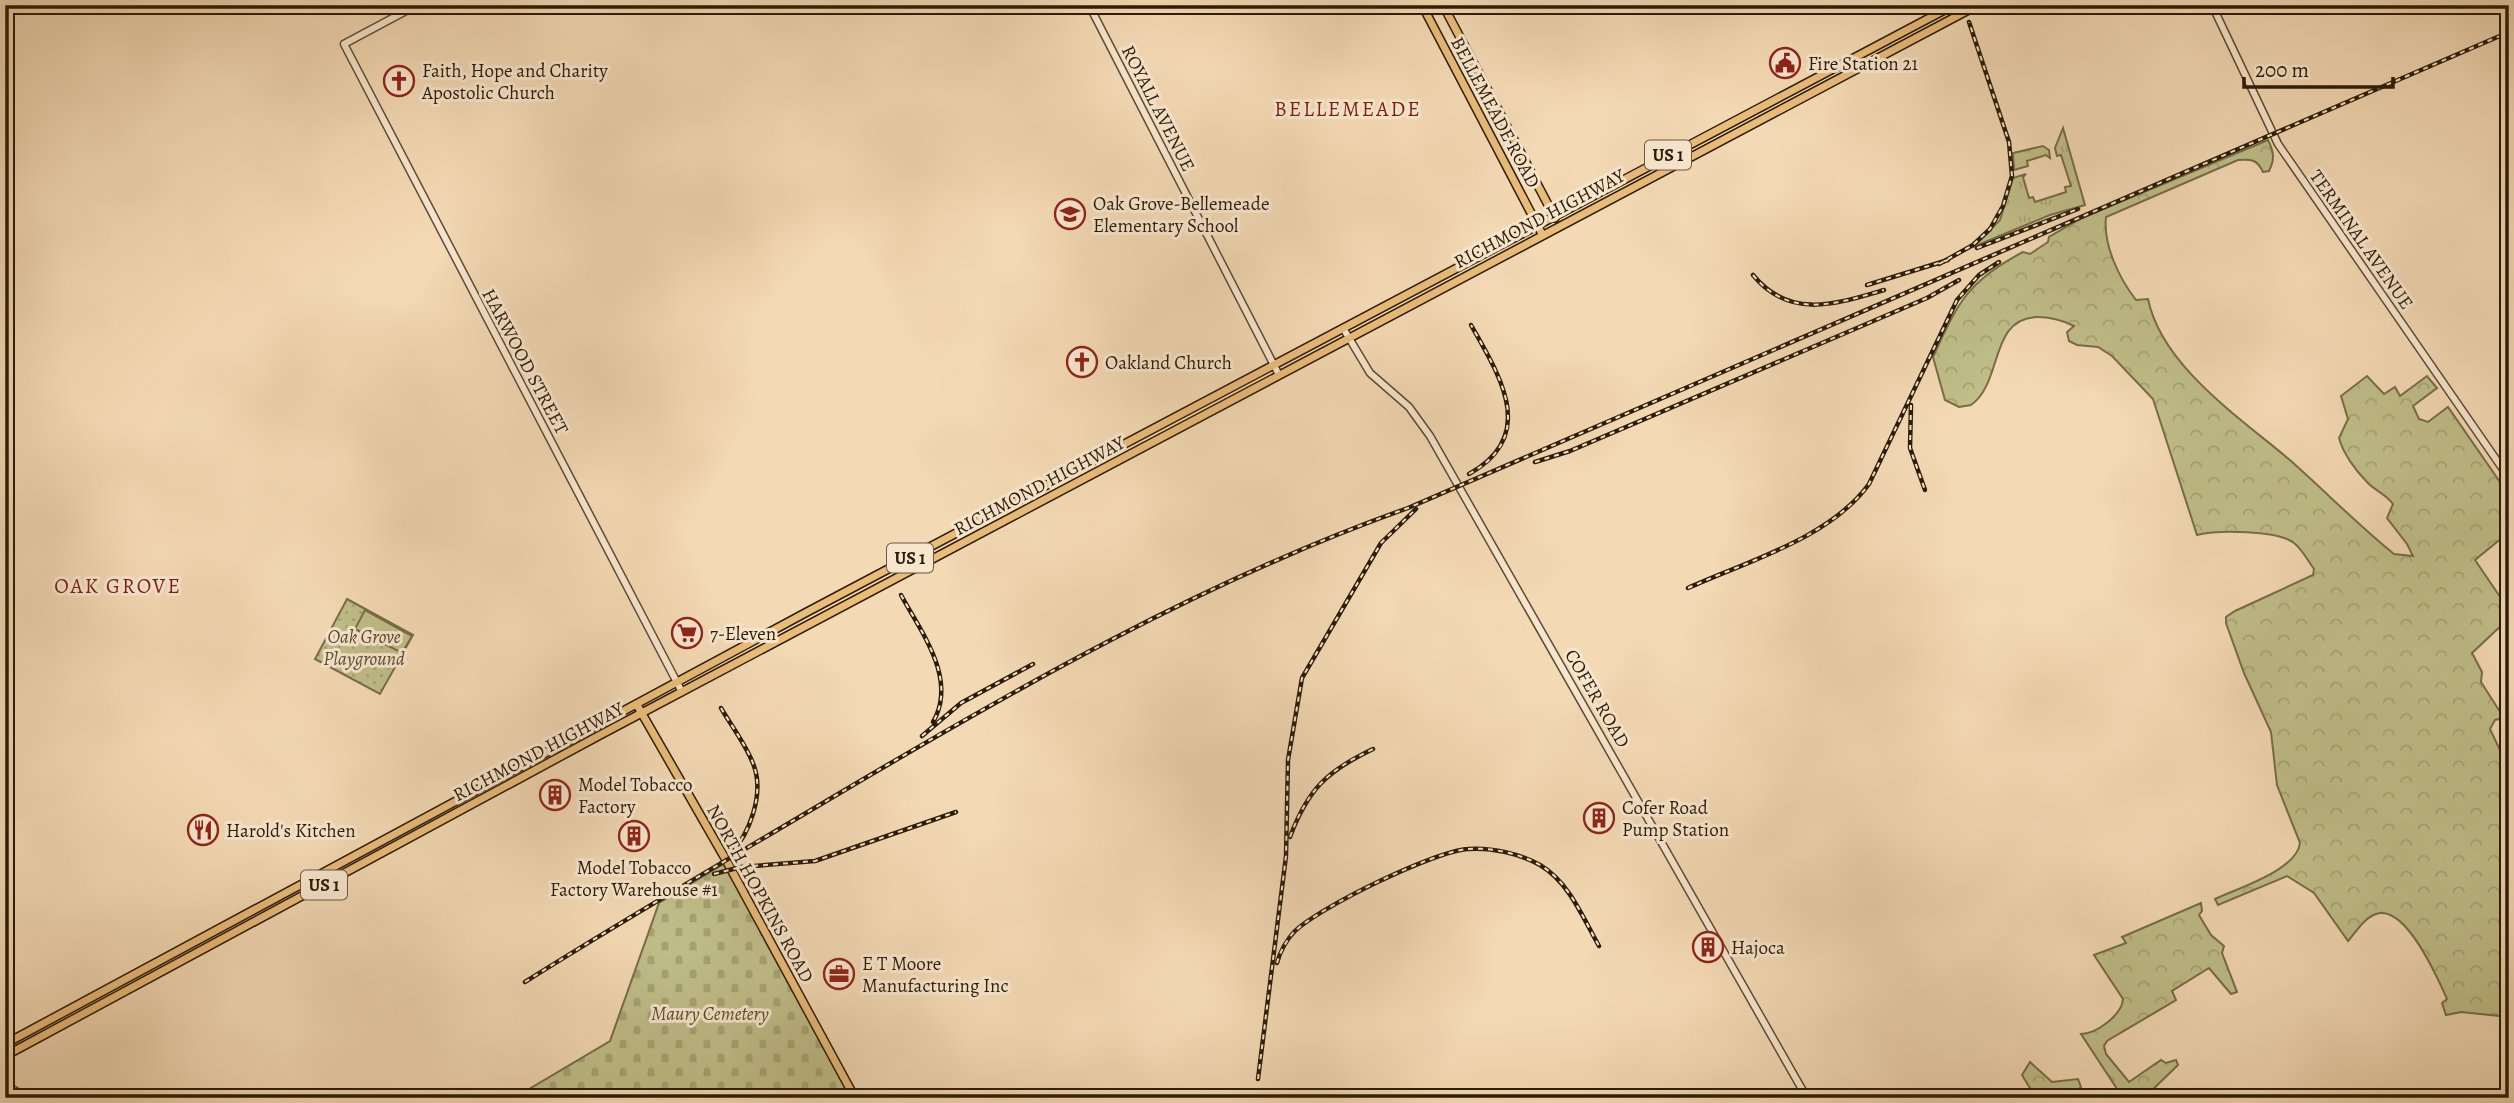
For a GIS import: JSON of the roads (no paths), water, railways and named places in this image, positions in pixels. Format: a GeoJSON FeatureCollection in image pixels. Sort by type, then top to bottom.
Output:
{"type":"FeatureCollection","features":[{"type":"Feature","properties":{"kind":"main road","name":"BELLEMEADE ROAD"},"geometry":{"type":"LineString","coordinates":[[1422,5],[1542,234]]}},
{"type":"Feature","properties":{"kind":"main road","name":"BELLEMEADE ROAD"},"geometry":{"type":"LineString","coordinates":[[1443,5],[1559,225]]}},
{"type":"Feature","properties":{"kind":"main road","name":"RICHMOND HIGHWAY"},"geometry":{"type":"LineString","coordinates":[[5,1044],[677,682],[1954,5]]}},
{"type":"Feature","properties":{"kind":"main road","name":"RICHMOND HIGHWAY"},"geometry":{"type":"LineString","coordinates":[[5,1056],[642,713],[1978,5]]}},
{"type":"Feature","properties":{"kind":"main road","name":"NORTH HOPKINS ROAD"},"geometry":{"type":"LineString","coordinates":[[637,705],[855,1098]]}},
{"type":"Feature","properties":{"kind":"street","name":"HARWOOD STREET"},"geometry":{"type":"LineString","coordinates":[[416,5],[344,44],[682,692]]}},
{"type":"Feature","properties":{"kind":"street"},"geometry":{"type":"LineString","coordinates":[[828,5],[850,9],[865,5]]}},
{"type":"Feature","properties":{"kind":"street","name":"ROYALL AVENUE"},"geometry":{"type":"LineString","coordinates":[[1089,5],[1279,375]]}},
{"type":"Feature","properties":{"kind":"street","name":"TERMINAL AVENUE"},"geometry":{"type":"LineString","coordinates":[[2212,5],[2278,144],[2509,478]]}},
{"type":"Feature","properties":{"kind":"street","name":"COFER ROAD"},"geometry":{"type":"LineString","coordinates":[[1343,328],[1370,373],[1409,407],[1430,436],[1808,1098]]}},
{"type":"Feature","properties":{"kind":"street"},"geometry":{"type":"LineString","coordinates":[[5,1085],[28,1098]]}},
{"type":"Feature","properties":{"kind":"railway"},"geometry":{"type":"LineString","coordinates":[[1939,264],[1973,245],[1990,229],[2003,206],[2012,176],[2009,142],[1969,22]]}},
{"type":"Feature","properties":{"kind":"railway"},"geometry":{"type":"LineString","coordinates":[[525,982],[969,718],[1184,603],[1257,569],[1408,508],[2509,32]]}},
{"type":"Feature","properties":{"kind":"railway"},"geometry":{"type":"LineString","coordinates":[[1977,248],[2078,209]]}},
{"type":"Feature","properties":{"kind":"railway"},"geometry":{"type":"LineString","coordinates":[[1867,285],[1948,260]]}},
{"type":"Feature","properties":{"kind":"railway"},"geometry":{"type":"LineString","coordinates":[[1688,588],[1810,534],[1852,503],[1869,484],[1957,300],[1979,275],[1999,262]]}},
{"type":"Feature","properties":{"kind":"railway"},"geometry":{"type":"LineString","coordinates":[[1753,275],[1767,289],[1782,298],[1814,305],[1848,300],[1884,290]]}},
{"type":"Feature","properties":{"kind":"railway"},"geometry":{"type":"LineString","coordinates":[[1535,462],[1570,451],[1927,298],[1959,280]]}},
{"type":"Feature","properties":{"kind":"railway"},"geometry":{"type":"LineString","coordinates":[[1469,474],[1490,458],[1503,441],[1508,423],[1507,404],[1501,384],[1471,325]]}},
{"type":"Feature","properties":{"kind":"railway"},"geometry":{"type":"LineString","coordinates":[[1911,405],[1910,448],[1925,490]]}},
{"type":"Feature","properties":{"kind":"railway"},"geometry":{"type":"LineString","coordinates":[[1258,1079],[1286,856],[1288,760],[1302,678],[1381,543],[1416,509]]}},
{"type":"Feature","properties":{"kind":"railway"},"geometry":{"type":"LineString","coordinates":[[901,595],[927,640],[939,673],[940,706],[933,722]]}},
{"type":"Feature","properties":{"kind":"railway"},"geometry":{"type":"LineString","coordinates":[[922,736],[961,703],[1033,664]]}},
{"type":"Feature","properties":{"kind":"railway"},"geometry":{"type":"LineString","coordinates":[[721,708],[747,751],[757,777],[756,801],[749,825],[730,854]]}},
{"type":"Feature","properties":{"kind":"railway"},"geometry":{"type":"LineString","coordinates":[[1290,837],[1304,806],[1321,783],[1343,765],[1373,749]]}},
{"type":"Feature","properties":{"kind":"railway"},"geometry":{"type":"LineString","coordinates":[[714,874],[741,867],[815,861],[956,812]]}},
{"type":"Feature","properties":{"kind":"railway"},"geometry":{"type":"LineString","coordinates":[[1277,963],[1284,946],[1295,931],[1328,908],[1405,869],[1468,849],[1496,850],[1515,855],[1550,872],[1574,901],[1599,946]]}},
{"type":"Feature","properties":{"kind":"place","name":"Fire Station 21"},"geometry":{"type":"Point","coordinates":[1785,63]}},
{"type":"Feature","properties":{"kind":"place","name":"Faith, Hope and Charity Apostolic Church"},"geometry":{"type":"Point","coordinates":[399,81]}},
{"type":"Feature","properties":{"kind":"place","name":"Oak Grove-Bellemeade Elementary School"},"geometry":{"type":"Point","coordinates":[1070,214]}},
{"type":"Feature","properties":{"kind":"place","name":"Oakland Church"},"geometry":{"type":"Point","coordinates":[1082,362]}},
{"type":"Feature","properties":{"kind":"place","name":"7-Eleven"},"geometry":{"type":"Point","coordinates":[687,633]}},
{"type":"Feature","properties":{"kind":"place","name":"Model Tobacco Factory"},"geometry":{"type":"Point","coordinates":[555,795]}},
{"type":"Feature","properties":{"kind":"place","name":"Cofer Road Pump Station"},"geometry":{"type":"Point","coordinates":[1599,818]}},
{"type":"Feature","properties":{"kind":"place","name":"Harold's Kitchen"},"geometry":{"type":"Point","coordinates":[203,830]}},
{"type":"Feature","properties":{"kind":"place","name":"Model Tobacco Factory Warehouse #1"},"geometry":{"type":"Point","coordinates":[634,836]}},
{"type":"Feature","properties":{"kind":"place","name":"Hajoca"},"geometry":{"type":"Point","coordinates":[1708,947]}},
{"type":"Feature","properties":{"kind":"place","name":"E T Moore Manufacturing Inc"},"geometry":{"type":"Point","coordinates":[839,974]}},
{"type":"Feature","properties":{"kind":"district","name":"BELLEMEADE"},"geometry":{"type":"Point","coordinates":[1348,109]}},
{"type":"Feature","properties":{"kind":"district","name":"OAK GROVE"},"geometry":{"type":"Point","coordinates":[118,586]}},
{"type":"Feature","properties":{"kind":"park label","name":"Oak Grove Playground"},"geometry":{"type":"Point","coordinates":[364,647]}},
{"type":"Feature","properties":{"kind":"park label","name":"Maury Cemetery"},"geometry":{"type":"Point","coordinates":[710,1013]}}]}
